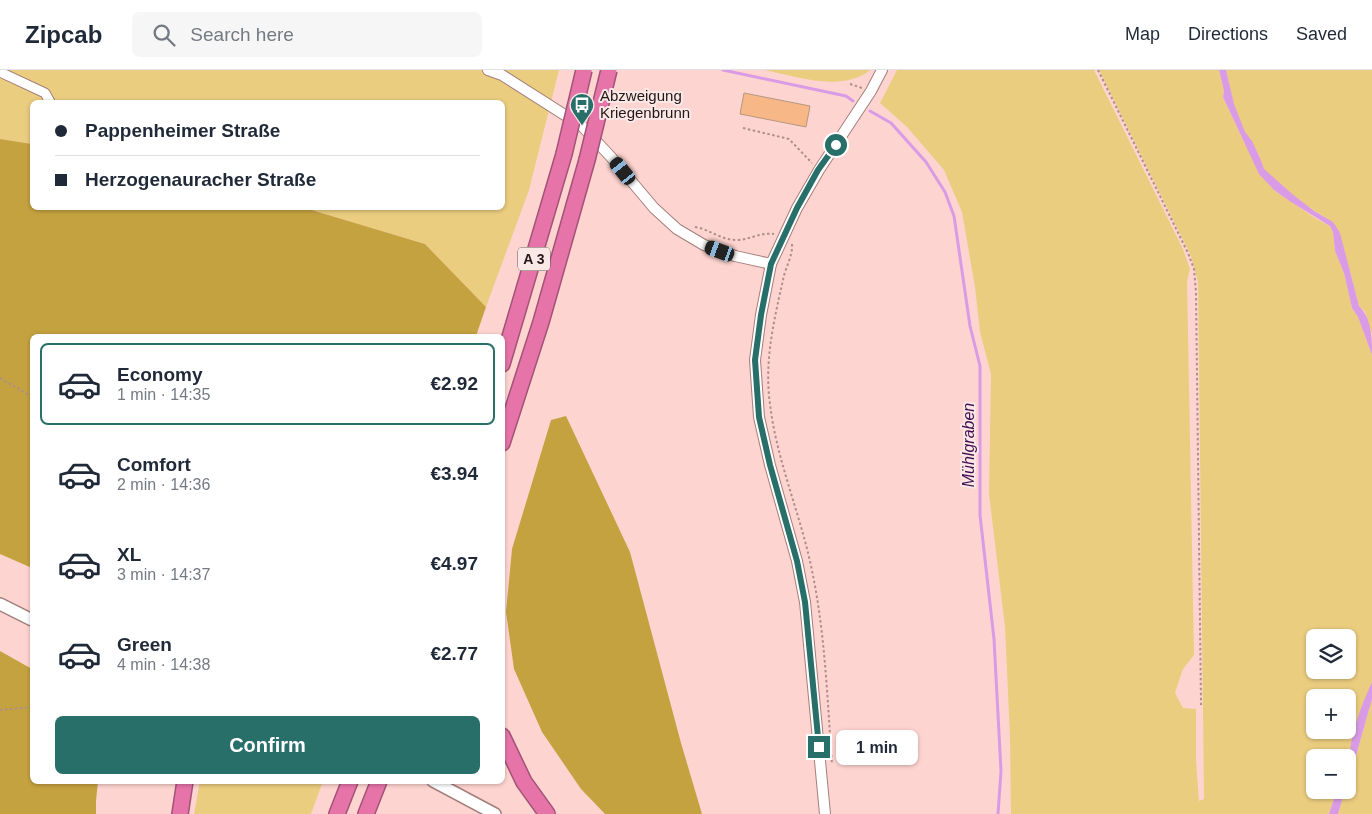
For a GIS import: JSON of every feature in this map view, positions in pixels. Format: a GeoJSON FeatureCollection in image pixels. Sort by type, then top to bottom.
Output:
{"type":"FeatureCollection","features":[{"type":"Feature","properties":{"kind":"highway","name":"A 3"},"geometry":{"type":"LineString","coordinates":[[505,354],[564,154],[584,70]]}},
{"type":"Feature","properties":{"kind":"highway","name":"A 3"},"geometry":{"type":"LineString","coordinates":[[505,434],[568,231],[609,70]]}},
{"type":"Feature","properties":{"kind":"highway"},"geometry":{"type":"LineString","coordinates":[[505,441],[510,419]]}},
{"type":"Feature","properties":{"kind":"highway"},"geometry":{"type":"LineString","coordinates":[[505,742],[524,782],[547,814]]}},
{"type":"Feature","properties":{"kind":"highway"},"geometry":{"type":"LineString","coordinates":[[180,814],[184,784]]}},
{"type":"Feature","properties":{"kind":"highway"},"geometry":{"type":"LineString","coordinates":[[330,814],[349,784]]}},
{"type":"Feature","properties":{"kind":"highway"},"geometry":{"type":"LineString","coordinates":[[337,814],[349,784]]}},
{"type":"Feature","properties":{"kind":"highway"},"geometry":{"type":"LineString","coordinates":[[366,814],[378,784]]}},
{"type":"Feature","properties":{"kind":"main road"},"geometry":{"type":"LineString","coordinates":[[0,604],[30,619]]}},
{"type":"Feature","properties":{"kind":"main road"},"geometry":{"type":"LineString","coordinates":[[439,784],[495,814]]}},
{"type":"Feature","properties":{"kind":"street"},"geometry":{"type":"LineString","coordinates":[[488,70],[509,80],[582,126],[654,208],[677,229],[704,245],[735,256],[771,264]]}},
{"type":"Feature","properties":{"kind":"street"},"geometry":{"type":"LineString","coordinates":[[825,814],[805,602],[797,561],[770,465],[759,417],[755,360],[771,264],[797,208],[818,170],[871,91],[882,70]]}},
{"type":"Feature","properties":{"kind":"street"},"geometry":{"type":"LineString","coordinates":[[0,72],[45,94],[49,100]]}},
{"type":"Feature","properties":{"kind":"path"},"geometry":{"type":"LineString","coordinates":[[1098,70],[1188,253],[1194,269],[1196,292],[1201,705]]}},
{"type":"Feature","properties":{"kind":"path"},"geometry":{"type":"LineString","coordinates":[[743,128],[789,139],[818,170]]}},
{"type":"Feature","properties":{"kind":"path"},"geometry":{"type":"LineString","coordinates":[[677,229],[698,227],[733,240],[743,240],[766,233],[792,240],[793,246],[773,323],[769,362],[769,403],[780,456],[809,556],[819,608],[832,766]]}},
{"type":"Feature","properties":{"kind":"path"},"geometry":{"type":"LineString","coordinates":[[0,378],[30,396]]}},
{"type":"Feature","properties":{"kind":"path"},"geometry":{"type":"LineString","coordinates":[[0,710],[30,707]]}},
{"type":"Feature","properties":{"kind":"shaded area"},"geometry":{"type":"Polygon","coordinates":[[[0,70],[559,70],[529,190],[486,307],[425,244],[312,210],[505,210],[505,100],[30,100],[30,144],[0,139],[0,70]]]}},
{"type":"Feature","properties":{"kind":"shaded area"},"geometry":{"type":"Polygon","coordinates":[[[764,70],[870,70],[859,77],[833,82],[804,79],[764,70]]]}},
{"type":"Feature","properties":{"kind":"shaded area"},"geometry":{"type":"Polygon","coordinates":[[[897,70],[1094,70],[1183,249],[1190,269],[1187,281],[1194,655],[1183,669],[1175,693],[1183,708],[1196,709],[1196,760],[1199,801],[1204,799],[1198,282],[1191,256],[1099,70],[1219,70],[1224,91],[1223,97],[1244,142],[1274,190],[1330,226],[1333,232],[1335,251],[1344,273],[1352,308],[1358,317],[1372,355],[1372,682],[1356,731],[1356,689],[1306,689],[1306,739],[1354,739],[1351,749],[1306,749],[1306,799],[1334,799],[1329,814],[1011,814],[1010,736],[1005,627],[989,494],[991,374],[980,332],[975,287],[962,212],[944,170],[907,127],[880,103],[897,70]]]}},
{"type":"Feature","properties":{"kind":"shaded area"},"geometry":{"type":"Polygon","coordinates":[[[1219,70],[1226,70],[1234,104],[1245,132],[1252,141],[1264,169],[1314,211],[1333,222],[1340,233],[1359,306],[1369,323],[1372,355],[1358,317],[1352,308],[1344,273],[1335,251],[1333,232],[1330,226],[1274,190],[1259,174],[1223,97],[1224,91],[1219,70]]]}},
{"type":"Feature","properties":{"kind":"shaded area"},"geometry":{"type":"Polygon","coordinates":[[[1226,70],[1372,70],[1372,334],[1365,312],[1359,306],[1350,271],[1333,222],[1287,192],[1265,171],[1258,153],[1241,126],[1233,102],[1226,70]]]}},
{"type":"Feature","properties":{"kind":"shaded area"},"geometry":{"type":"Polygon","coordinates":[[[0,139],[30,144],[30,210],[312,210],[425,244],[486,307],[477,334],[30,334],[30,567],[0,554],[0,139]]]}},
{"type":"Feature","properties":{"kind":"shaded area"},"geometry":{"type":"Polygon","coordinates":[[[566,416],[630,552],[702,814],[605,814],[581,789],[542,732],[514,669],[506,612],[512,549],[551,420],[566,416]]]}},
{"type":"Feature","properties":{"kind":"shaded area"},"geometry":{"type":"Polygon","coordinates":[[[0,651],[30,668],[30,784],[98,784],[96,814],[0,814],[0,651]]]}},
{"type":"Feature","properties":{"kind":"shaded area"},"geometry":{"type":"Polygon","coordinates":[[[1372,682],[1372,699],[1356,756],[1356,749],[1350,749],[1352,739],[1356,739],[1356,725],[1361,707],[1372,682]]]}},
{"type":"Feature","properties":{"kind":"shaded area"},"geometry":{"type":"Polygon","coordinates":[[[1372,699],[1372,814],[1338,814],[1342,799],[1356,799],[1356,756],[1372,699]]]}},
{"type":"Feature","properties":{"kind":"shaded area"},"geometry":{"type":"Polygon","coordinates":[[[199,784],[322,784],[311,814],[194,814],[199,784]]]}},
{"type":"Feature","properties":{"kind":"shaded area"},"geometry":{"type":"Polygon","coordinates":[[[1334,799],[1342,799],[1338,814],[1329,814],[1334,799]]]}},
{"type":"Feature","properties":{"kind":"building"},"geometry":{"type":"Polygon","coordinates":[[[744,93],[810,106],[806,127],[740,114],[744,93]]]}},
{"type":"Feature","properties":{"kind":"waterway","name":"Mühlgraben"},"geometry":{"type":"LineString","coordinates":[[723,70],[846,96],[853,101]]}},
{"type":"Feature","properties":{"kind":"waterway","name":"Mühlgraben"},"geometry":{"type":"LineString","coordinates":[[870,111],[891,123],[926,162],[945,192],[954,216],[970,326],[980,366],[980,515],[994,639],[1001,771],[998,814]]}},
{"type":"Feature","properties":{"kind":"place","name":"Abzweigung Kriegenbrunn"},"geometry":{"type":"Point","coordinates":[582,126]}},
{"type":"Feature","properties":{"kind":"route"},"geometry":{"type":"LineString","coordinates":[[819,747],[805,602],[797,561],[770,465],[759,417],[755,360],[771,264],[797,208],[818,170],[836,145]]}}]}
